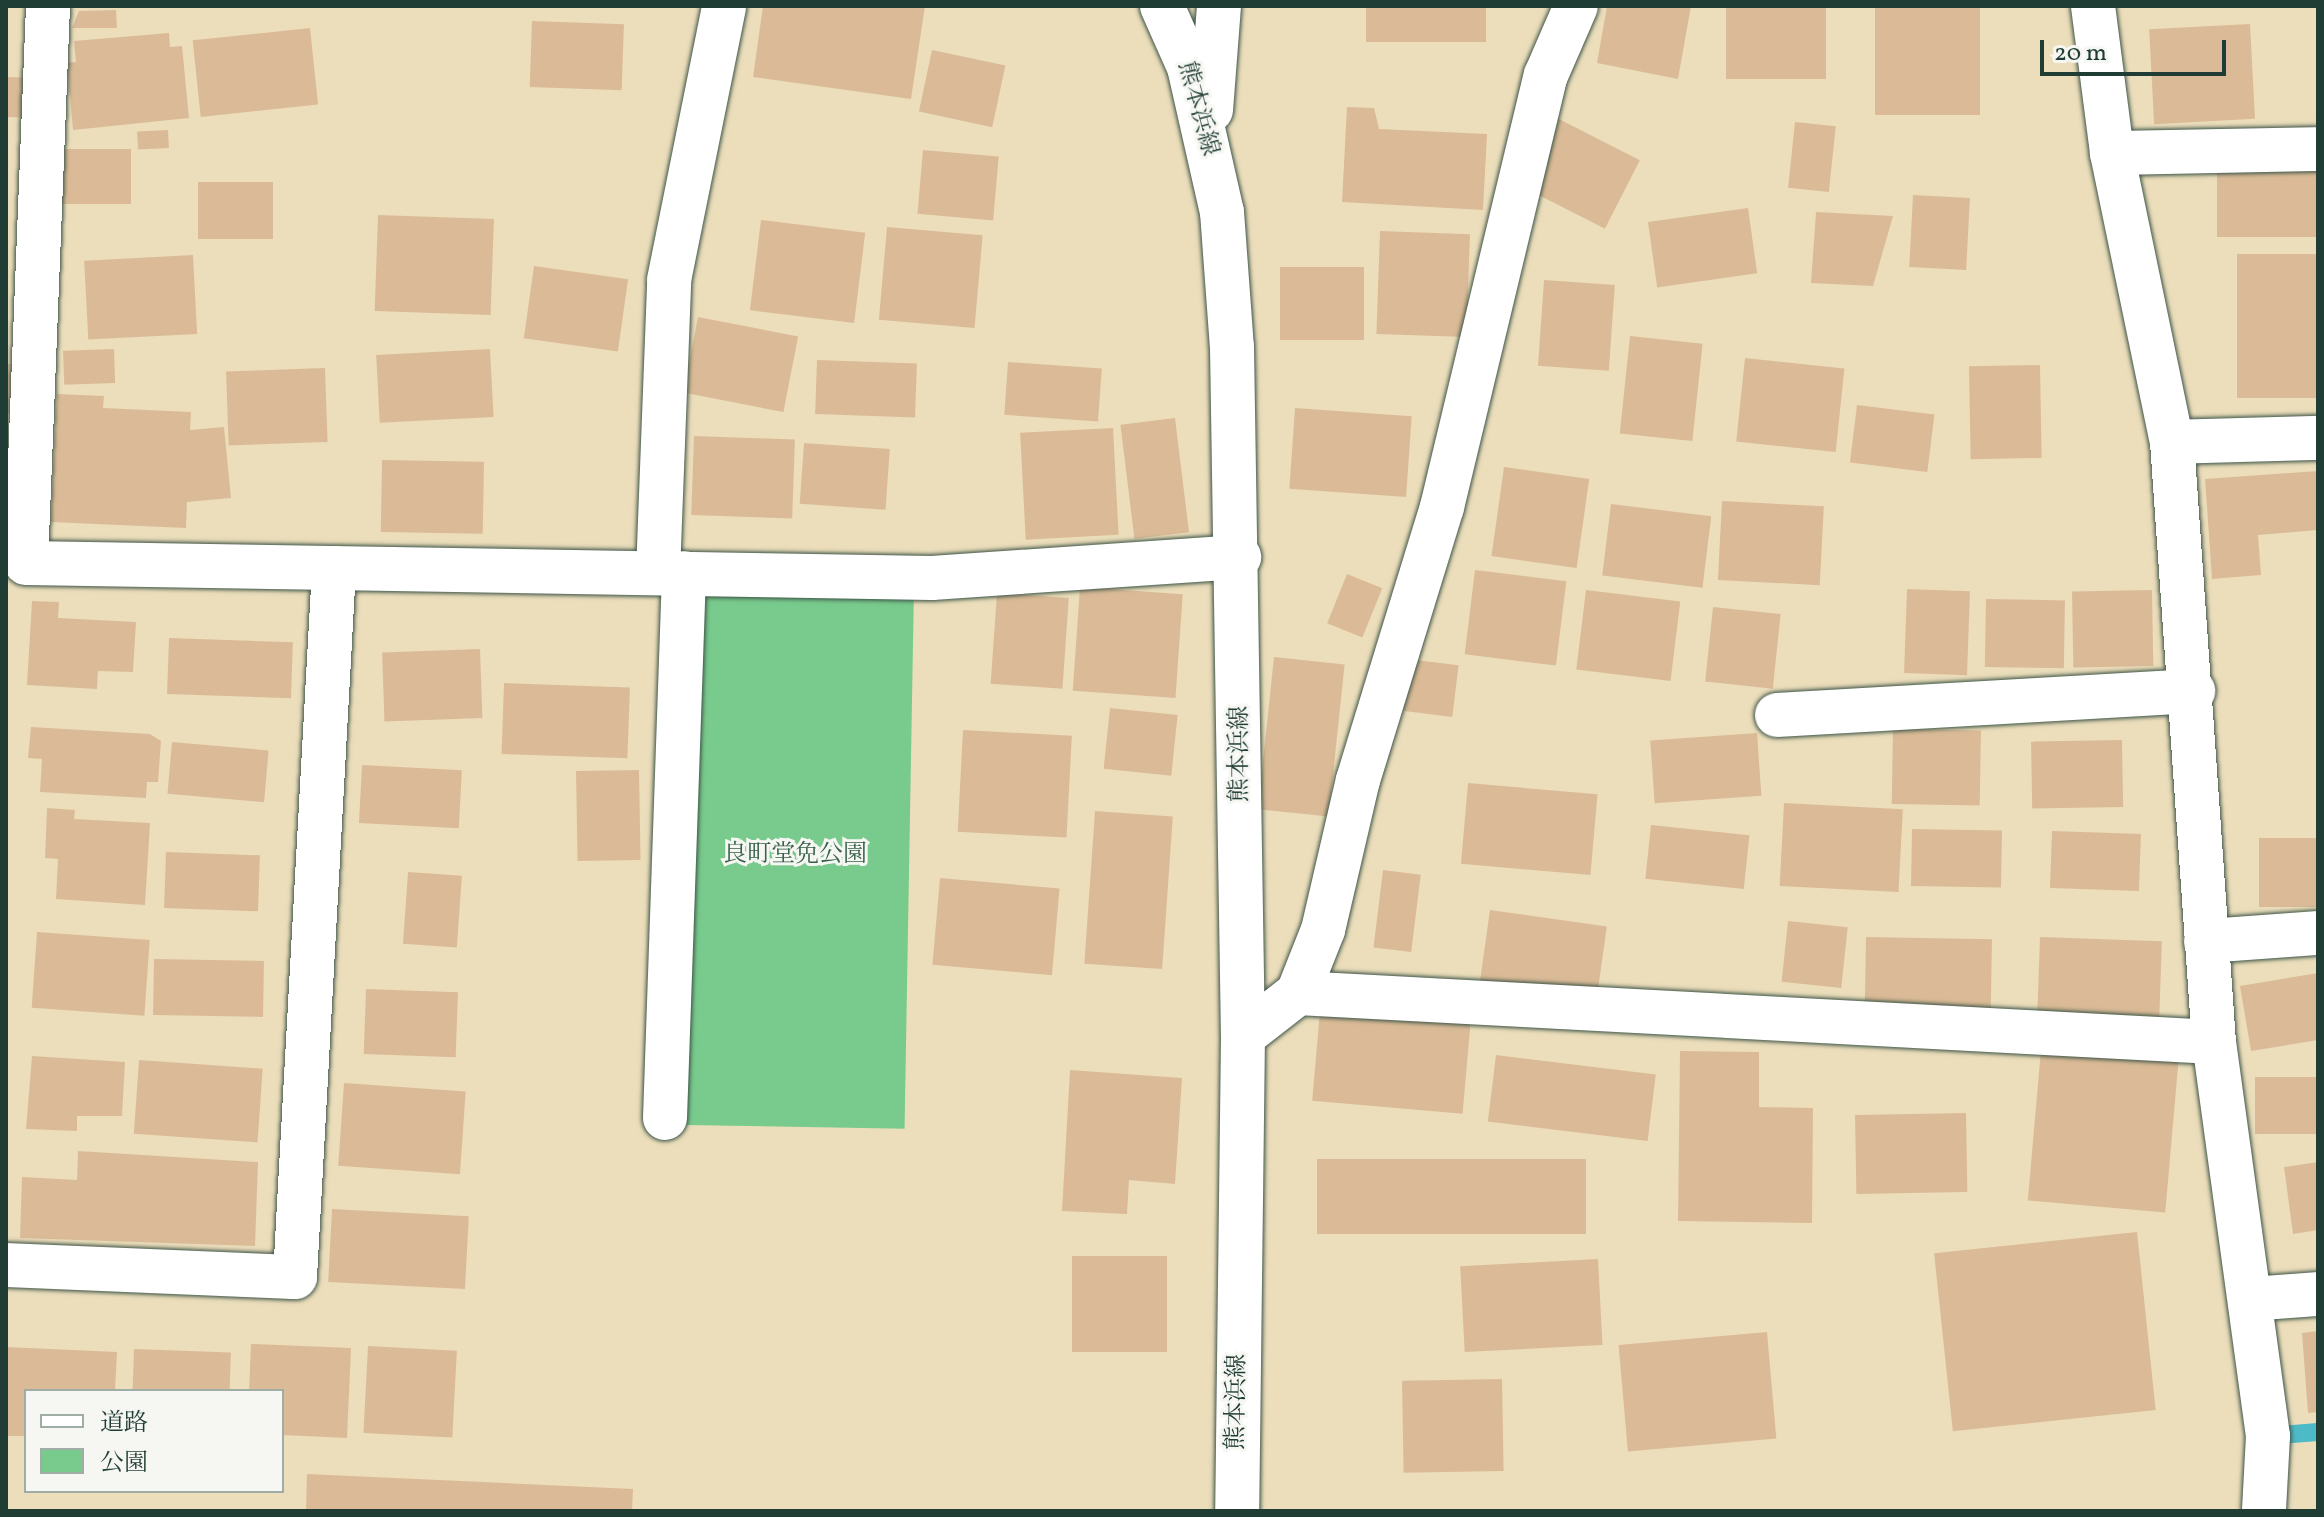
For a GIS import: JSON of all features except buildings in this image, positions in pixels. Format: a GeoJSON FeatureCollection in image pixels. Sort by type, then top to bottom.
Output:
{"type":"FeatureCollection","features":[{"type":"Feature","properties":{"kind":"street"},"geometry":{"type":"LineString","coordinates":[[48,6],[16,573],[334,568],[932,578],[1239,557]]}},
{"type":"Feature","properties":{"kind":"street"},"geometry":{"type":"LineString","coordinates":[[665,1118],[671,573],[669,280],[724,6]]}},
{"type":"Feature","properties":{"kind":"street","name":"熊本浜線"},"geometry":{"type":"LineString","coordinates":[[1162,6],[1189,67],[1223,227],[1239,557],[1243,1036],[1237,1511]]}},
{"type":"Feature","properties":{"kind":"street"},"geometry":{"type":"LineString","coordinates":[[1208,148],[1219,6]]}},
{"type":"Feature","properties":{"kind":"street"},"geometry":{"type":"LineString","coordinates":[[1243,1036],[1298,993],[1442,507],[1546,75],[1576,6]]}},
{"type":"Feature","properties":{"kind":"street"},"geometry":{"type":"LineString","coordinates":[[2093,6],[2112,153],[2172,442],[2193,691],[2214,1042],[2268,1436],[2264,1511]]}},
{"type":"Feature","properties":{"kind":"street"},"geometry":{"type":"LineString","coordinates":[[2112,153],[2318,149]]}},
{"type":"Feature","properties":{"kind":"street"},"geometry":{"type":"LineString","coordinates":[[2172,442],[2318,438]]}},
{"type":"Feature","properties":{"kind":"street"},"geometry":{"type":"LineString","coordinates":[[6,1265],[295,1277],[334,568]]}},
{"type":"Feature","properties":{"kind":"street"},"geometry":{"type":"LineString","coordinates":[[1777,715],[2193,691]]}},
{"type":"Feature","properties":{"kind":"street"},"geometry":{"type":"LineString","coordinates":[[2206,941],[2318,933]]}},
{"type":"Feature","properties":{"kind":"street"},"geometry":{"type":"LineString","coordinates":[[1298,993],[2214,1042]]}},
{"type":"Feature","properties":{"kind":"street"},"geometry":{"type":"LineString","coordinates":[[2250,1299],[2318,1294]]}},
{"type":"Feature","properties":{"kind":"green space","name":"良町堂免公園"},"geometry":{"type":"Polygon","coordinates":[[[694,584],[914,588],[905,1129],[685,1125],[694,584]]]}},
{"type":"Feature","properties":{"kind":"waterway"},"geometry":{"type":"LineString","coordinates":[[2268,1436],[2318,1432]]}}]}
